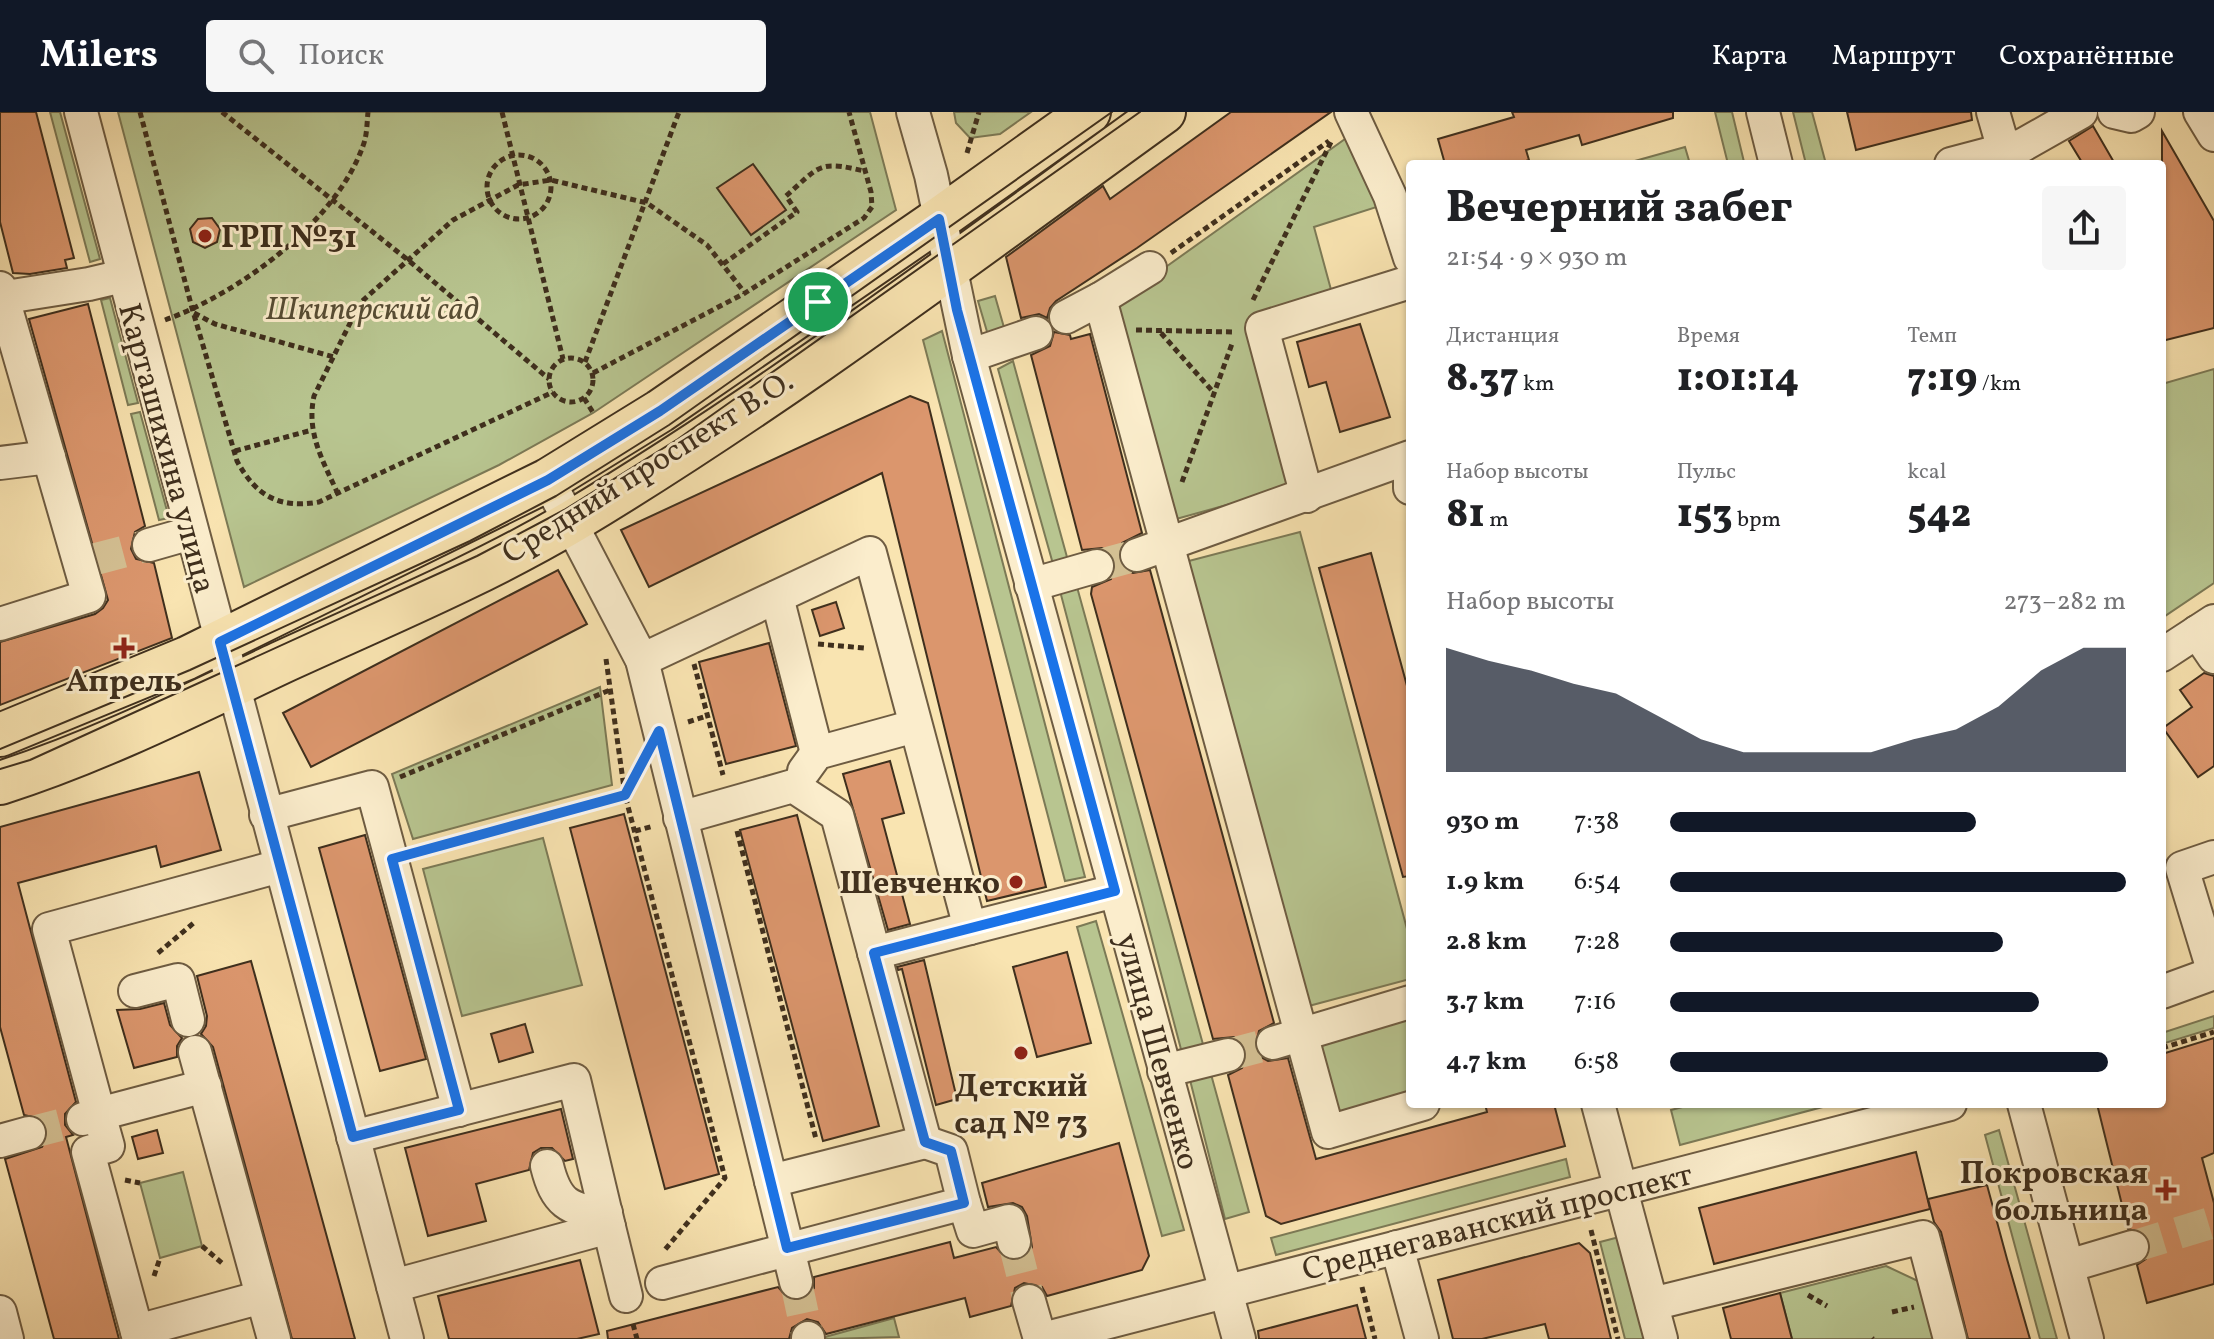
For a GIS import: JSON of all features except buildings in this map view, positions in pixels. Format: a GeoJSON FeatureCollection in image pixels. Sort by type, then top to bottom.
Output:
{"type":"FeatureCollection","features":[{"type":"Feature","properties":{"kind":"main road","name":"Средний проспект В.О."},"geometry":{"type":"LineString","coordinates":[[0,735],[220,642],[548,480],[660,411],[1089,112]]}},
{"type":"Feature","properties":{"kind":"main road","name":"Средний проспект В.О."},"geometry":{"type":"LineString","coordinates":[[0,783],[35,772],[232,687],[483,568],[571,522],[685,450],[949,268],[1164,112]]}},
{"type":"Feature","properties":{"kind":"street","name":"Карташихина улица"},"geometry":{"type":"LineString","coordinates":[[81,112],[407,1339]]}},
{"type":"Feature","properties":{"kind":"street","name":"улица Шевченко"},"geometry":{"type":"LineString","coordinates":[[913,112],[969,356],[1239,1339]]}},
{"type":"Feature","properties":{"kind":"street"},"geometry":{"type":"LineString","coordinates":[[1763,112],[1775,160]]}},
{"type":"Feature","properties":{"kind":"street"},"geometry":{"type":"LineString","coordinates":[[1993,112],[2004,150]]}},
{"type":"Feature","properties":{"kind":"street"},"geometry":{"type":"LineString","coordinates":[[1966,160],[2023,145],[2081,112]]}},
{"type":"Feature","properties":{"kind":"street"},"geometry":{"type":"LineString","coordinates":[[2114,112],[2131,116],[2138,112]]}},
{"type":"Feature","properties":{"kind":"street"},"geometry":{"type":"LineString","coordinates":[[2200,112],[2214,135]]}},
{"type":"Feature","properties":{"kind":"street"},"geometry":{"type":"LineString","coordinates":[[1354,117],[1390,196],[1406,246]]}},
{"type":"Feature","properties":{"kind":"street"},"geometry":{"type":"LineString","coordinates":[[1066,317],[1103,313],[1150,268]]}},
{"type":"Feature","properties":{"kind":"street"},"geometry":{"type":"LineString","coordinates":[[0,624],[89,596],[86,562],[49,457],[1,294],[123,276]]}},
{"type":"Feature","properties":{"kind":"street"},"geometry":{"type":"LineString","coordinates":[[1307,496],[1262,328],[1406,283]]}},
{"type":"Feature","properties":{"kind":"street"},"geometry":{"type":"LineString","coordinates":[[1103,313],[1167,543],[1286,1039],[1328,1132],[1409,1108]]}},
{"type":"Feature","properties":{"kind":"street"},"geometry":{"type":"LineString","coordinates":[[969,356],[1016,343],[1036,333]]}},
{"type":"Feature","properties":{"kind":"street"},"geometry":{"type":"LineString","coordinates":[[0,463],[49,457]]}},
{"type":"Feature","properties":{"kind":"street"},"geometry":{"type":"LineString","coordinates":[[1137,555],[1406,459]]}},
{"type":"Feature","properties":{"kind":"street"},"geometry":{"type":"LineString","coordinates":[[548,480],[642,660],[796,1282]]}},
{"type":"Feature","properties":{"kind":"street"},"geometry":{"type":"LineString","coordinates":[[149,545],[191,533]]}},
{"type":"Feature","properties":{"kind":"street"},"geometry":{"type":"LineString","coordinates":[[642,660],[870,553],[970,928]]}},
{"type":"Feature","properties":{"kind":"street"},"geometry":{"type":"LineString","coordinates":[[1031,585],[1097,566]]}},
{"type":"Feature","properties":{"kind":"street"},"geometry":{"type":"LineString","coordinates":[[777,597],[817,753]]}},
{"type":"Feature","properties":{"kind":"street"},"geometry":{"type":"LineString","coordinates":[[2166,653],[2208,637]]}},
{"type":"Feature","properties":{"kind":"street"},"geometry":{"type":"LineString","coordinates":[[680,818],[793,786],[817,753],[915,726]]}},
{"type":"Feature","properties":{"kind":"street"},"geometry":{"type":"LineString","coordinates":[[793,786],[837,815],[925,1142]]}},
{"type":"Feature","properties":{"kind":"street"},"geometry":{"type":"LineString","coordinates":[[266,815],[372,787],[459,1110]]}},
{"type":"Feature","properties":{"kind":"street"},"geometry":{"type":"LineString","coordinates":[[2166,991],[2214,973],[2182,868],[2214,857]]}},
{"type":"Feature","properties":{"kind":"street"},"geometry":{"type":"LineString","coordinates":[[262,1297],[138,1335],[88,1152],[108,1146],[91,1117],[49,929],[280,866]]}},
{"type":"Feature","properties":{"kind":"street"},"geometry":{"type":"LineString","coordinates":[[874,953],[1115,891]]}},
{"type":"Feature","properties":{"kind":"street"},"geometry":{"type":"LineString","coordinates":[[135,991],[178,980],[188,1020]]}},
{"type":"Feature","properties":{"kind":"street"},"geometry":{"type":"LineString","coordinates":[[1286,1039],[1406,1003]]}},
{"type":"Feature","properties":{"kind":"street"},"geometry":{"type":"LineString","coordinates":[[195,1052],[274,1339]]}},
{"type":"Feature","properties":{"kind":"street"},"geometry":{"type":"LineString","coordinates":[[1164,1071],[1228,1055]]}},
{"type":"Feature","properties":{"kind":"street"},"geometry":{"type":"LineString","coordinates":[[353,1137],[574,1080],[626,1296]]}},
{"type":"Feature","properties":{"kind":"street"},"geometry":{"type":"LineString","coordinates":[[91,1117],[205,1086]]}},
{"type":"Feature","properties":{"kind":"street"},"geometry":{"type":"LineString","coordinates":[[1599,1108],[1661,1339]]}},
{"type":"Feature","properties":{"kind":"street","name":"Среднегаванский проспект"},"geometry":{"type":"LineString","coordinates":[[1041,1339],[1935,1108]]}},
{"type":"Feature","properties":{"kind":"street"},"geometry":{"type":"LineString","coordinates":[[2025,1108],[2087,1339]]}},
{"type":"Feature","properties":{"kind":"street"},"geometry":{"type":"LineString","coordinates":[[771,1181],[925,1142],[951,1151],[973,1231],[1009,1221],[1014,1242]]}},
{"type":"Feature","properties":{"kind":"street"},"geometry":{"type":"LineString","coordinates":[[547,1166],[552,1186],[565,1204],[607,1220]]}},
{"type":"Feature","properties":{"kind":"street"},"geometry":{"type":"LineString","coordinates":[[662,1283],[964,1203]]}},
{"type":"Feature","properties":{"kind":"street"},"geometry":{"type":"LineString","coordinates":[[393,1286],[607,1220]]}},
{"type":"Feature","properties":{"kind":"street"},"geometry":{"type":"LineString","coordinates":[[1652,1304],[1923,1237],[1950,1339]]}},
{"type":"Feature","properties":{"kind":"street"},"geometry":{"type":"LineString","coordinates":[[1397,1247],[1422,1339]]}},
{"type":"Feature","properties":{"kind":"street"},"geometry":{"type":"LineString","coordinates":[[2068,1266],[2132,1247]]}},
{"type":"Feature","properties":{"kind":"street"},"geometry":{"type":"LineString","coordinates":[[1029,1301],[1041,1339]]}},
{"type":"Feature","properties":{"kind":"street"},"geometry":{"type":"LineString","coordinates":[[0,1312],[7,1339]]}},
{"type":"Feature","properties":{"kind":"path"},"geometry":{"type":"LineString","coordinates":[[140,112],[192,310],[235,451],[248,481],[262,495],[282,504],[319,502],[553,392]]}},
{"type":"Feature","properties":{"kind":"path"},"geometry":{"type":"LineString","coordinates":[[222,112],[408,260],[549,379]]}},
{"type":"Feature","properties":{"kind":"path"},"geometry":{"type":"LineString","coordinates":[[164,321],[192,310],[243,280],[289,246],[332,202],[364,143],[368,112]]}},
{"type":"Feature","properties":{"kind":"path"},"geometry":{"type":"LineString","coordinates":[[502,112],[563,359]]}},
{"type":"Feature","properties":{"kind":"path"},"geometry":{"type":"LineString","coordinates":[[585,362],[679,112]]}},
{"type":"Feature","properties":{"kind":"path"},"geometry":{"type":"LineString","coordinates":[[593,373],[745,293],[864,218],[872,207],[849,112]]}},
{"type":"Feature","properties":{"kind":"path"},"geometry":{"type":"LineString","coordinates":[[967,153],[979,112]]}},
{"type":"Feature","properties":{"kind":"path"},"geometry":{"type":"LineString","coordinates":[[1150,268],[1354,117]]}},
{"type":"Feature","properties":{"kind":"path"},"geometry":{"type":"LineString","coordinates":[[521,155],[540,163],[551,180],[549,201],[527,218],[502,215],[489,198],[489,176],[501,160],[511,156],[521,155]]}},
{"type":"Feature","properties":{"kind":"path"},"geometry":{"type":"LineString","coordinates":[[723,264],[797,212],[786,196],[816,169],[833,164],[865,172]]}},
{"type":"Feature","properties":{"kind":"path"},"geometry":{"type":"LineString","coordinates":[[338,494],[312,430],[310,413],[314,396],[360,303],[453,220],[489,198],[518,185],[551,180],[647,203],[707,245],[745,293]]}},
{"type":"Feature","properties":{"kind":"path"},"geometry":{"type":"LineString","coordinates":[[192,310],[215,324],[334,357]]}},
{"type":"Feature","properties":{"kind":"path"},"geometry":{"type":"LineString","coordinates":[[1103,313],[1160,332],[1237,332],[1262,328]]}},
{"type":"Feature","properties":{"kind":"path"},"geometry":{"type":"LineString","coordinates":[[1160,332],[1214,393]]}},
{"type":"Feature","properties":{"kind":"path"},"geometry":{"type":"LineString","coordinates":[[570,357],[585,362],[593,373],[594,383],[584,398],[567,402],[553,392],[549,379],[551,371],[563,359],[570,357]]}},
{"type":"Feature","properties":{"kind":"path"},"geometry":{"type":"LineString","coordinates":[[584,398],[591,410]]}},
{"type":"Feature","properties":{"kind":"path"},"geometry":{"type":"LineString","coordinates":[[235,451],[312,430]]}},
{"type":"Feature","properties":{"kind":"path"},"geometry":{"type":"LineString","coordinates":[[688,638],[824,1167]]}},
{"type":"Feature","properties":{"kind":"path"},"geometry":{"type":"LineString","coordinates":[[605,656],[625,795],[725,1178],[626,1296]]}},
{"type":"Feature","properties":{"kind":"path"},"geometry":{"type":"LineString","coordinates":[[372,787],[610,690]]}},
{"type":"Feature","properties":{"kind":"path"},"geometry":{"type":"LineString","coordinates":[[392,859],[625,795],[659,731]]}},
{"type":"Feature","properties":{"kind":"path"},"geometry":{"type":"LineString","coordinates":[[2166,1047],[2214,1032]]}},
{"type":"Feature","properties":{"kind":"path"},"geometry":{"type":"LineString","coordinates":[[1591,1230],[1618,1339]]}},
{"type":"Feature","properties":{"kind":"path"},"geometry":{"type":"LineString","coordinates":[[1362,1286],[1375,1339]]}},
{"type":"Feature","properties":{"kind":"green space"},"geometry":{"type":"Polygon","coordinates":[[[50,112],[60,112],[100,259],[90,262],[50,112]]]}},
{"type":"Feature","properties":{"kind":"green space","name":"Шкиперский сад"},"geometry":{"type":"Polygon","coordinates":[[[118,112],[870,112],[896,210],[593,413],[499,465],[244,587],[118,112]]]}},
{"type":"Feature","properties":{"kind":"green space"},"geometry":{"type":"Polygon","coordinates":[[[954,112],[1031,112],[1000,134],[970,138],[956,123],[954,112]]]}},
{"type":"Feature","properties":{"kind":"green space"},"geometry":{"type":"Polygon","coordinates":[[[1715,112],[1732,112],[1744,160],[1727,160],[1715,112]]]}},
{"type":"Feature","properties":{"kind":"green space"},"geometry":{"type":"Polygon","coordinates":[[[1793,112],[1812,112],[1825,160],[1805,160],[1793,112]]]}},
{"type":"Feature","properties":{"kind":"green space"},"geometry":{"type":"Polygon","coordinates":[[[1352,134],[1383,205],[1314,227],[1333,297],[1251,324],[1295,486],[1169,521],[1108,303],[1156,274],[1352,134]]]}},
{"type":"Feature","properties":{"kind":"green space"},"geometry":{"type":"Polygon","coordinates":[[[1685,147],[1689,160],[1638,160],[1685,147]]]}},
{"type":"Feature","properties":{"kind":"green space"},"geometry":{"type":"Polygon","coordinates":[[[995,296],[1005,331],[988,335],[978,301],[995,296]]]}},
{"type":"Feature","properties":{"kind":"green space"},"geometry":{"type":"Polygon","coordinates":[[[110,298],[138,403],[128,405],[101,300],[110,298]]]}},
{"type":"Feature","properties":{"kind":"green space"},"geometry":{"type":"Polygon","coordinates":[[[942,331],[1085,877],[1065,881],[923,340],[942,331]]]}},
{"type":"Feature","properties":{"kind":"green space"},"geometry":{"type":"Polygon","coordinates":[[[1013,361],[1070,568],[1055,571],[998,369],[1013,361]]]}},
{"type":"Feature","properties":{"kind":"green space"},"geometry":{"type":"Polygon","coordinates":[[[2214,369],[2214,583],[2166,615],[2166,383],[2214,369]]]}},
{"type":"Feature","properties":{"kind":"green space"},"geometry":{"type":"Polygon","coordinates":[[[140,412],[169,518],[159,520],[131,414],[140,412]]]}},
{"type":"Feature","properties":{"kind":"green space"},"geometry":{"type":"Polygon","coordinates":[[[1300,532],[1406,925],[1406,980],[1305,1007],[1185,562],[1300,532]]]}},
{"type":"Feature","properties":{"kind":"green space"},"geometry":{"type":"Polygon","coordinates":[[[1077,587],[1204,1048],[1182,1053],[1060,591],[1077,587]]]}},
{"type":"Feature","properties":{"kind":"green space"},"geometry":{"type":"Polygon","coordinates":[[[600,687],[612,785],[413,839],[392,774],[600,687]]]}},
{"type":"Feature","properties":{"kind":"green space"},"geometry":{"type":"Polygon","coordinates":[[[543,838],[582,985],[462,1016],[423,869],[543,838]]]}},
{"type":"Feature","properties":{"kind":"green space"},"geometry":{"type":"Polygon","coordinates":[[[1096,921],[1184,1230],[1162,1236],[1077,927],[1096,921]]]}},
{"type":"Feature","properties":{"kind":"green space"},"geometry":{"type":"Polygon","coordinates":[[[2214,1016],[2214,1028],[2166,1043],[2166,1032],[2214,1016]]]}},
{"type":"Feature","properties":{"kind":"green space"},"geometry":{"type":"Polygon","coordinates":[[[1406,1017],[1406,1095],[1335,1115],[1315,1044],[1406,1017]]]}},
{"type":"Feature","properties":{"kind":"green space"},"geometry":{"type":"Polygon","coordinates":[[[1209,1067],[1249,1212],[1225,1219],[1188,1072],[1209,1067]]]}},
{"type":"Feature","properties":{"kind":"green space"},"geometry":{"type":"Polygon","coordinates":[[[1679,1108],[1819,1108],[1680,1145],[1671,1110],[1679,1108]]]}},
{"type":"Feature","properties":{"kind":"green space"},"geometry":{"type":"Polygon","coordinates":[[[1999,1130],[2057,1339],[2040,1339],[1985,1135],[1999,1130]]]}},
{"type":"Feature","properties":{"kind":"green space"},"geometry":{"type":"Polygon","coordinates":[[[1566,1159],[1570,1177],[1276,1255],[1271,1238],[1566,1159]]]}},
{"type":"Feature","properties":{"kind":"green space"},"geometry":{"type":"Polygon","coordinates":[[[183,1172],[202,1246],[160,1258],[140,1183],[183,1172]]]}},
{"type":"Feature","properties":{"kind":"green space"},"geometry":{"type":"Polygon","coordinates":[[[1623,1236],[1649,1339],[1625,1339],[1600,1242],[1623,1236]]]}},
{"type":"Feature","properties":{"kind":"green space"},"geometry":{"type":"Polygon","coordinates":[[[1886,1266],[1918,1281],[1934,1339],[1792,1339],[1780,1293],[1886,1266]]]}},
{"type":"Feature","properties":{"kind":"green space"},"geometry":{"type":"Polygon","coordinates":[[[894,1318],[899,1337],[825,1337],[894,1318]]]}},
{"type":"Feature","properties":{"kind":"tunnel"},"geometry":{"type":"LineString","coordinates":[[92,560],[149,545]]}},
{"type":"Feature","properties":{"kind":"tunnel"},"geometry":{"type":"LineString","coordinates":[[1097,566],[1137,555]]}},
{"type":"Feature","properties":{"kind":"tunnel"},"geometry":{"type":"LineString","coordinates":[[1228,1055],[1273,1043]]}},
{"type":"Feature","properties":{"kind":"tunnel"},"geometry":{"type":"LineString","coordinates":[[29,1133],[83,1119]]}},
{"type":"Feature","properties":{"kind":"tunnel"},"geometry":{"type":"LineString","coordinates":[[2132,1247],[2214,1222]]}},
{"type":"Feature","properties":{"kind":"tunnel"},"geometry":{"type":"LineString","coordinates":[[1014,1242],[1029,1301]]}},
{"type":"Feature","properties":{"kind":"tunnel"},"geometry":{"type":"LineString","coordinates":[[796,1282],[808,1338]]}},
{"type":"Feature","properties":{"kind":"tram line"},"geometry":{"type":"LineString","coordinates":[[0,749],[190,670],[470,541],[556,496],[669,425],[1112,112]]}},
{"type":"Feature","properties":{"kind":"tram line"},"geometry":{"type":"LineString","coordinates":[[0,769],[30,760],[477,556],[564,510],[678,439],[1140,112]]}},
{"type":"Feature","properties":{"kind":"place","name":"ГРП №31"},"geometry":{"type":"Point","coordinates":[205,236]}},
{"type":"Feature","properties":{"kind":"place","name":"Апрель"},"geometry":{"type":"Point","coordinates":[124,648]}},
{"type":"Feature","properties":{"kind":"place","name":"Шевченко"},"geometry":{"type":"Point","coordinates":[1016,882]}},
{"type":"Feature","properties":{"kind":"place","name":"Детский сад № 73"},"geometry":{"type":"Point","coordinates":[1021,1053]}},
{"type":"Feature","properties":{"kind":"place","name":"Покровская больница"},"geometry":{"type":"Point","coordinates":[2166,1190]}},
{"type":"Feature","properties":{"kind":"route"},"geometry":{"type":"LineString","coordinates":[[939,219],[957,310],[1115,891],[874,953],[925,1142],[951,1151],[964,1203],[787,1248],[659,731],[625,795],[392,859],[459,1110],[353,1137],[220,642],[548,480],[660,411],[818,302],[939,219]]}}]}
